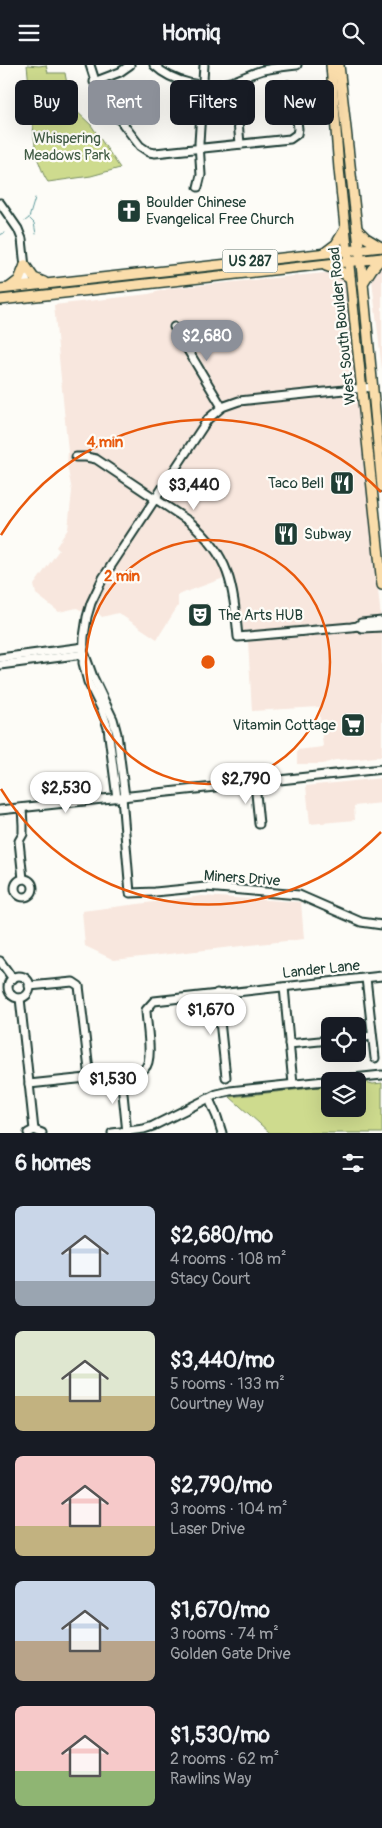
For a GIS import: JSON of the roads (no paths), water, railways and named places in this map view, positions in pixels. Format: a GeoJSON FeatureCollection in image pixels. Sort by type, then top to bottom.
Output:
{"type":"FeatureCollection","features":[{"type":"Feature","properties":{"kind":"main road","name":"West South Boulder Road"},"geometry":{"type":"LineString","coordinates":[[331,65],[347,250],[379,521],[382,585]]}},
{"type":"Feature","properties":{"kind":"main road","name":"West South Boulder Road"},"geometry":{"type":"LineString","coordinates":[[339,65],[363,283],[382,487]]}},
{"type":"Feature","properties":{"kind":"main road"},"geometry":{"type":"LineString","coordinates":[[324,253],[336,244],[345,229]]}},
{"type":"Feature","properties":{"kind":"main road"},"geometry":{"type":"LineString","coordinates":[[357,229],[366,238],[382,247]]}},
{"type":"Feature","properties":{"kind":"main road","name":"US 287"},"geometry":{"type":"LineString","coordinates":[[3,289],[382,247]]}},
{"type":"Feature","properties":{"kind":"main road"},"geometry":{"type":"LineString","coordinates":[[363,283],[382,258]]}},
{"type":"Feature","properties":{"kind":"main road","name":"US 287"},"geometry":{"type":"LineString","coordinates":[[0,300],[382,258]]}},
{"type":"Feature","properties":{"kind":"main road"},"geometry":{"type":"LineString","coordinates":[[25,265],[34,278],[41,282],[49,283]]}},
{"type":"Feature","properties":{"kind":"main road"},"geometry":{"type":"LineString","coordinates":[[3,289],[20,280],[25,265]]}},
{"type":"Feature","properties":{"kind":"main road"},"geometry":{"type":"LineString","coordinates":[[323,265],[340,271],[350,278]]}},
{"type":"Feature","properties":{"kind":"main road"},"geometry":{"type":"LineString","coordinates":[[11,299],[23,292],[27,286]]}},
{"type":"Feature","properties":{"kind":"street"},"geometry":{"type":"LineString","coordinates":[[90,65],[93,80]]}},
{"type":"Feature","properties":{"kind":"street"},"geometry":{"type":"LineString","coordinates":[[102,80],[120,73],[130,65]]}},
{"type":"Feature","properties":{"kind":"street"},"geometry":{"type":"LineString","coordinates":[[154,65],[180,80]]}},
{"type":"Feature","properties":{"kind":"street"},"geometry":{"type":"LineString","coordinates":[[202,80],[204,65]]}},
{"type":"Feature","properties":{"kind":"street"},"geometry":{"type":"LineString","coordinates":[[236,80],[262,71],[297,65]]}},
{"type":"Feature","properties":{"kind":"street"},"geometry":{"type":"LineString","coordinates":[[124,125],[140,146],[149,152],[155,153],[290,139],[297,134],[298,125]]}},
{"type":"Feature","properties":{"kind":"street"},"geometry":{"type":"LineString","coordinates":[[198,187],[201,175],[199,149],[200,125]]}},
{"type":"Feature","properties":{"kind":"street"},"geometry":{"type":"LineString","coordinates":[[238,125],[240,144]]}},
{"type":"Feature","properties":{"kind":"street"},"geometry":{"type":"LineString","coordinates":[[0,203],[18,229],[22,239],[27,286]]}},
{"type":"Feature","properties":{"kind":"street"},"geometry":{"type":"LineString","coordinates":[[174,327],[222,407]]}},
{"type":"Feature","properties":{"kind":"street"},"geometry":{"type":"LineString","coordinates":[[121,798],[117,734],[113,719],[93,677],[84,651],[85,625],[91,603],[103,578],[208,419],[222,407],[239,401],[373,387]]}},
{"type":"Feature","properties":{"kind":"street"},"geometry":{"type":"LineString","coordinates":[[76,457],[96,459],[202,532],[221,558],[230,577],[238,637],[358,626],[362,628],[382,627]]}},
{"type":"Feature","properties":{"kind":"street"},"geometry":{"type":"LineString","coordinates":[[358,626],[361,623],[382,621]]}},
{"type":"Feature","properties":{"kind":"street"},"geometry":{"type":"LineString","coordinates":[[0,657],[84,651]]}},
{"type":"Feature","properties":{"kind":"street"},"geometry":{"type":"LineString","coordinates":[[0,665],[84,651]]}},
{"type":"Feature","properties":{"kind":"street"},"geometry":{"type":"LineString","coordinates":[[0,810],[382,769]]}},
{"type":"Feature","properties":{"kind":"street"},"geometry":{"type":"LineString","coordinates":[[255,783],[259,824]]}},
{"type":"Feature","properties":{"kind":"street","name":"Miners Drive"},"geometry":{"type":"LineString","coordinates":[[121,798],[130,893],[206,887],[299,895],[361,921],[382,925]]}},
{"type":"Feature","properties":{"kind":"street"},"geometry":{"type":"LineString","coordinates":[[22,808],[24,825],[23,834],[19,841],[23,879]]}},
{"type":"Feature","properties":{"kind":"street"},"geometry":{"type":"LineString","coordinates":[[0,961],[13,979]]}},
{"type":"Feature","properties":{"kind":"street","name":"Lander Lane"},"geometry":{"type":"LineString","coordinates":[[29,1084],[121,1075],[146,1068],[149,1062],[146,1010],[154,1001],[382,976]]}},
{"type":"Feature","properties":{"kind":"street"},"geometry":{"type":"LineString","coordinates":[[18,977],[24,978],[30,986],[26,995],[20,998],[12,995],[8,990],[8,984],[18,977]]}},
{"type":"Feature","properties":{"kind":"street"},"geometry":{"type":"LineString","coordinates":[[366,978],[375,1057]]}},
{"type":"Feature","properties":{"kind":"street"},"geometry":{"type":"LineString","coordinates":[[30,986],[73,982],[78,984],[90,1078]]}},
{"type":"Feature","properties":{"kind":"street"},"geometry":{"type":"LineString","coordinates":[[284,987],[293,1083]]}},
{"type":"Feature","properties":{"kind":"street"},"geometry":{"type":"LineString","coordinates":[[217,993],[226,1077]]}},
{"type":"Feature","properties":{"kind":"street"},"geometry":{"type":"LineString","coordinates":[[20,998],[29,1084],[31,1132],[42,1133]]}},
{"type":"Feature","properties":{"kind":"street"},"geometry":{"type":"LineString","coordinates":[[366,1037],[372,1036]]}},
{"type":"Feature","properties":{"kind":"street"},"geometry":{"type":"LineString","coordinates":[[289,1044],[321,1041]]}},
{"type":"Feature","properties":{"kind":"street"},"geometry":{"type":"LineString","coordinates":[[121,1075],[127,1132]]}},
{"type":"Feature","properties":{"kind":"street"},"geometry":{"type":"LineString","coordinates":[[112,1133],[127,1132],[153,1126],[230,1091],[382,1075]]}},
{"type":"Feature","properties":{"kind":"street"},"geometry":{"type":"LineString","coordinates":[[209,1099],[218,1117],[222,1133]]}},
{"type":"Feature","properties":{"kind":"waterway"},"geometry":{"type":"LineString","coordinates":[[25,221],[29,218],[35,198]]}},
{"type":"Feature","properties":{"kind":"waterway"},"geometry":{"type":"LineString","coordinates":[[30,219],[34,223],[36,234]]}},
{"type":"Feature","properties":{"kind":"waterway"},"geometry":{"type":"LineString","coordinates":[[0,235],[4,233]]}},
{"type":"Feature","properties":{"kind":"place","name":"Boulder Chinese Evangelical Free Church"},"geometry":{"type":"Point","coordinates":[129,211]}},
{"type":"Feature","properties":{"kind":"place","name":"Taco Bell"},"geometry":{"type":"Point","coordinates":[342,483]}},
{"type":"Feature","properties":{"kind":"place","name":"Subway"},"geometry":{"type":"Point","coordinates":[286,534]}},
{"type":"Feature","properties":{"kind":"place","name":"The Arts HUB"},"geometry":{"type":"Point","coordinates":[200,615]}},
{"type":"Feature","properties":{"kind":"place","name":"Vitamin Cottage"},"geometry":{"type":"Point","coordinates":[353,725]}},
{"type":"Feature","properties":{"kind":"park label","name":"Whispering Meadows Park"},"geometry":{"type":"Point","coordinates":[67,146]}}]}
